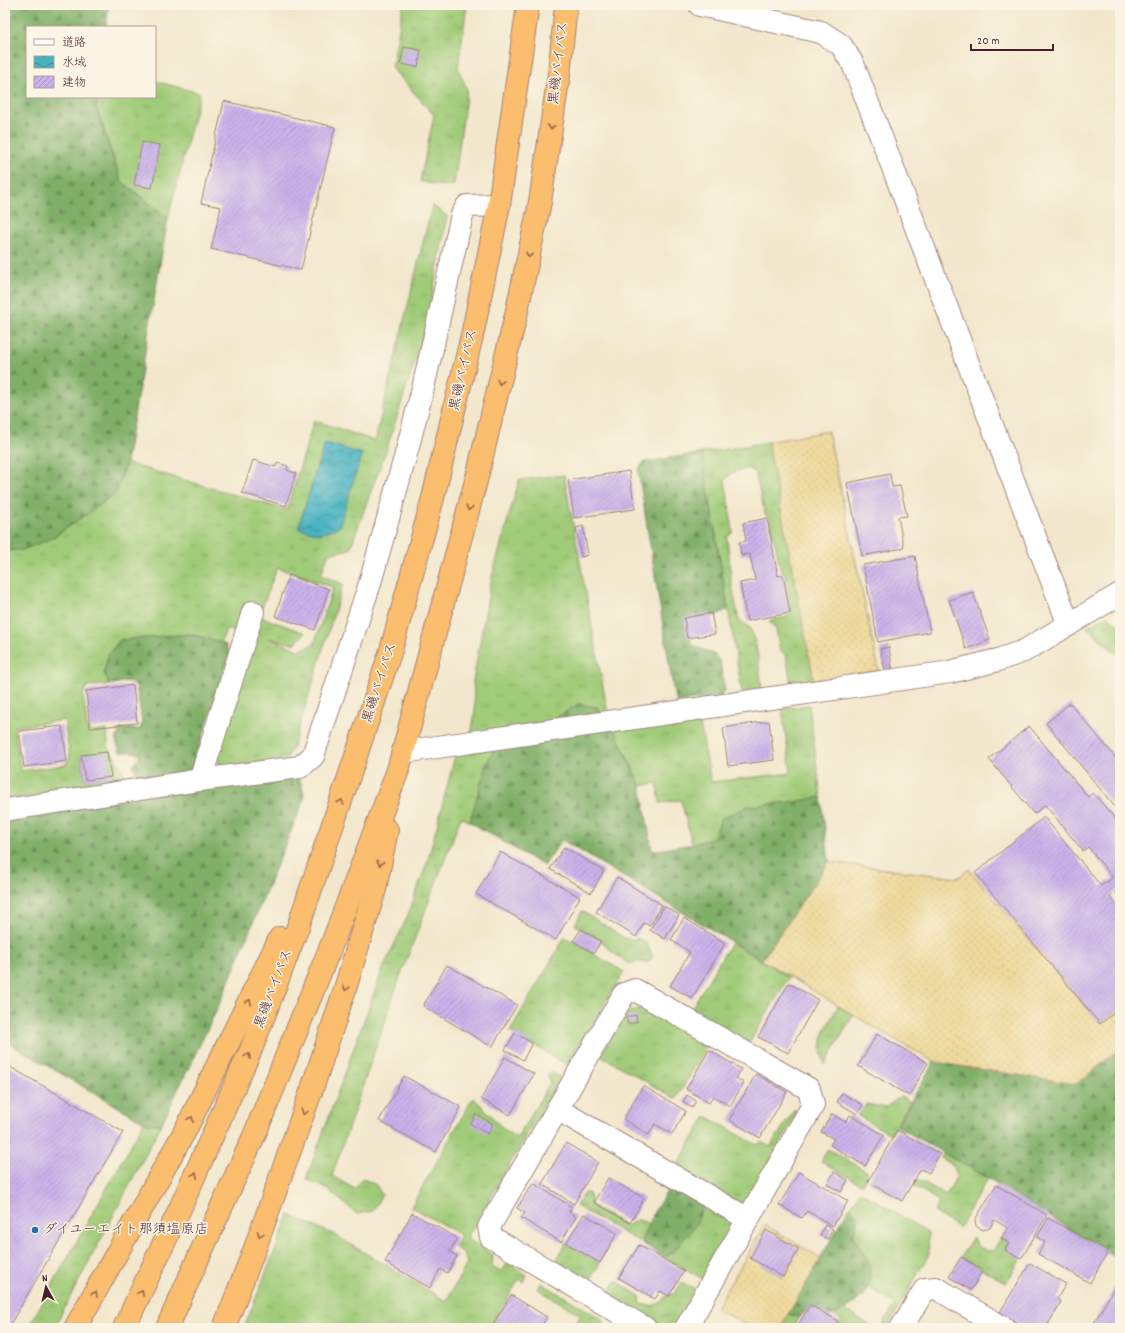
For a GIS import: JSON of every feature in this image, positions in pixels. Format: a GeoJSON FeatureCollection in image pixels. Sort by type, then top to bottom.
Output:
{"type":"FeatureCollection","features":[{"type":"Feature","properties":{"kind":"highway","name":"黒磯バイパス"},"geometry":{"type":"LineString","coordinates":[[124,1328],[177,1216],[252,1047],[299,924],[391,650],[433,498],[473,332],[499,205],[528,5]]}},
{"type":"Feature","properties":{"kind":"highway","name":"黒磯バイパス"},"geometry":{"type":"LineString","coordinates":[[167,1328],[254,1136],[334,941],[401,761],[476,481],[516,315],[540,202],[559,74],[566,5]]}},
{"type":"Feature","properties":{"kind":"highway"},"geometry":{"type":"LineString","coordinates":[[224,1328],[311,1094],[345,989],[375,889],[401,761]]}},
{"type":"Feature","properties":{"kind":"highway"},"geometry":{"type":"LineString","coordinates":[[75,1328],[186,1129],[260,979],[334,822]]}},
{"type":"Feature","properties":{"kind":"street"},"geometry":{"type":"LineString","coordinates":[[700,5],[821,32],[841,45],[853,64],[1069,625]]}},
{"type":"Feature","properties":{"kind":"street"},"geometry":{"type":"LineString","coordinates":[[5,810],[200,780],[300,767],[313,756],[370,583],[406,454],[424,384],[462,215],[467,206],[499,205]]}},
{"type":"Feature","properties":{"kind":"street"},"geometry":{"type":"LineString","coordinates":[[401,761],[950,672],[998,660],[1024,651],[1120,594]]}},
{"type":"Feature","properties":{"kind":"street"},"geometry":{"type":"LineString","coordinates":[[200,780],[253,612]]}},
{"type":"Feature","properties":{"kind":"street"},"geometry":{"type":"LineString","coordinates":[[646,1328],[491,1237],[489,1227],[624,994],[635,990],[809,1089],[813,1105],[686,1328]]}},
{"type":"Feature","properties":{"kind":"street"},"geometry":{"type":"LineString","coordinates":[[557,1109],[748,1219]]}},
{"type":"Feature","properties":{"kind":"street"},"geometry":{"type":"LineString","coordinates":[[901,1328],[925,1289],[936,1288],[1004,1328]]}},
{"type":"Feature","properties":{"kind":"green space"},"geometry":{"type":"Polygon","coordinates":[[[5,5],[109,5],[106,26],[26,26],[26,98],[97,98],[96,107],[121,181],[168,218],[126,463],[117,491],[97,507],[52,538],[22,550],[5,551],[5,5]]]}},
{"type":"Feature","properties":{"kind":"green space"},"geometry":{"type":"Polygon","coordinates":[[[403,5],[467,5],[458,68],[467,89],[454,185],[432,184],[420,181],[434,115],[392,68],[403,5]]]}},
{"type":"Feature","properties":{"kind":"green space"},"geometry":{"type":"Polygon","coordinates":[[[156,81],[200,93],[168,218],[121,181],[96,107],[98,98],[156,98],[156,81]]]}},
{"type":"Feature","properties":{"kind":"green space"},"geometry":{"type":"Polygon","coordinates":[[[432,205],[447,216],[427,324],[388,445],[350,549],[328,554],[321,575],[343,584],[293,747],[286,759],[221,768],[216,754],[261,617],[305,633],[295,644],[268,638],[300,650],[314,644],[333,587],[277,568],[261,610],[233,631],[226,629],[221,642],[190,634],[120,640],[108,655],[104,672],[109,685],[87,686],[83,694],[87,727],[93,732],[107,730],[108,746],[124,773],[123,781],[5,801],[5,551],[22,550],[52,538],[97,507],[117,491],[126,463],[287,510],[314,420],[375,441],[432,205]],[[325,443],[299,528],[320,534],[362,454],[325,443]],[[64,720],[14,727],[21,771],[65,765],[70,757],[64,720]],[[107,752],[81,756],[85,780],[111,776],[107,752]]]}},
{"type":"Feature","properties":{"kind":"green space"},"geometry":{"type":"Polygon","coordinates":[[[768,442],[814,681],[791,684],[786,655],[780,651],[776,629],[770,623],[770,620],[787,617],[791,610],[785,574],[781,571],[770,520],[765,514],[755,472],[748,468],[732,473],[725,480],[733,532],[727,537],[731,580],[739,622],[748,626],[754,637],[762,689],[742,692],[702,453],[768,442]]]}},
{"type":"Feature","properties":{"kind":"green space"},"geometry":{"type":"Polygon","coordinates":[[[702,453],[728,609],[717,615],[689,623],[691,644],[715,655],[720,662],[725,691],[720,697],[677,702],[674,694],[638,470],[644,462],[702,453]]]}},
{"type":"Feature","properties":{"kind":"green space"},"geometry":{"type":"Polygon","coordinates":[[[564,475],[608,714],[471,735],[475,713],[473,681],[491,580],[519,480],[564,475]]]}},
{"type":"Feature","properties":{"kind":"green space"},"geometry":{"type":"Polygon","coordinates":[[[1108,616],[1120,627],[1120,657],[1087,627],[1108,616]]]}},
{"type":"Feature","properties":{"kind":"green space"},"geometry":{"type":"Polygon","coordinates":[[[190,634],[221,642],[226,645],[230,654],[192,769],[175,774],[139,779],[133,766],[140,756],[134,752],[120,752],[116,741],[120,729],[140,729],[142,722],[136,686],[127,681],[109,685],[104,672],[108,655],[120,640],[190,634]]]}},
{"type":"Feature","properties":{"kind":"green space"},"geometry":{"type":"Polygon","coordinates":[[[578,704],[597,707],[613,727],[641,786],[652,851],[692,844],[714,838],[721,818],[747,807],[794,802],[821,797],[829,862],[762,960],[562,840],[544,866],[470,822],[486,764],[495,747],[537,739],[557,717],[578,704]]]}},
{"type":"Feature","properties":{"kind":"green space"},"geometry":{"type":"Polygon","coordinates":[[[809,705],[821,797],[794,802],[768,804],[721,818],[714,838],[692,844],[681,800],[660,803],[657,783],[641,786],[613,727],[699,718],[711,782],[791,773],[782,709],[809,705]]]}},
{"type":"Feature","properties":{"kind":"green space"},"geometry":{"type":"Polygon","coordinates":[[[495,747],[486,765],[470,822],[461,817],[400,977],[332,1176],[355,1189],[362,1178],[376,1185],[382,1195],[373,1211],[357,1214],[327,1189],[306,1179],[384,966],[406,920],[428,860],[455,756],[495,747]]]}},
{"type":"Feature","properties":{"kind":"green space"},"geometry":{"type":"Polygon","coordinates":[[[289,775],[300,780],[305,797],[220,1003],[161,1125],[144,1122],[5,1041],[5,818],[289,775]]]}},
{"type":"Feature","properties":{"kind":"green space"},"geometry":{"type":"Polygon","coordinates":[[[582,911],[626,939],[639,939],[645,941],[653,957],[648,962],[627,963],[601,941],[575,925],[582,911]]]}},
{"type":"Feature","properties":{"kind":"green space"},"geometry":{"type":"Polygon","coordinates":[[[565,937],[624,972],[567,1065],[510,1031],[565,937]]]}},
{"type":"Feature","properties":{"kind":"green space"},"geometry":{"type":"Polygon","coordinates":[[[731,943],[789,977],[749,1043],[691,1009],[731,943]]]}},
{"type":"Feature","properties":{"kind":"green space"},"geometry":{"type":"Polygon","coordinates":[[[838,1006],[853,1015],[825,1065],[821,1049],[822,1041],[826,1028],[838,1006]]]}},
{"type":"Feature","properties":{"kind":"green space"},"geometry":{"type":"Polygon","coordinates":[[[645,1007],[709,1043],[676,1099],[600,1055],[627,1013],[645,1007]]]}},
{"type":"Feature","properties":{"kind":"green space"},"geometry":{"type":"Polygon","coordinates":[[[1120,1049],[1120,1261],[988,1178],[898,1127],[898,1123],[934,1062],[1076,1084],[1120,1049]]]}},
{"type":"Feature","properties":{"kind":"green space"},"geometry":{"type":"Polygon","coordinates":[[[550,1072],[560,1077],[467,1238],[493,1255],[492,1267],[501,1272],[508,1263],[527,1275],[524,1282],[519,1279],[490,1327],[491,1328],[244,1328],[289,1215],[333,1234],[446,1301],[467,1264],[465,1255],[455,1247],[461,1235],[411,1207],[473,1098],[504,1129],[517,1138],[550,1083],[548,1075],[550,1072]]]}},
{"type":"Feature","properties":{"kind":"green space"},"geometry":{"type":"Polygon","coordinates":[[[901,1096],[910,1102],[891,1134],[858,1116],[866,1104],[886,1107],[901,1096]]]}},
{"type":"Feature","properties":{"kind":"green space"},"geometry":{"type":"Polygon","coordinates":[[[795,1109],[796,1115],[748,1201],[734,1203],[677,1166],[706,1116],[757,1145],[761,1142],[770,1147],[795,1109]]]}},
{"type":"Feature","properties":{"kind":"green space"},"geometry":{"type":"Polygon","coordinates":[[[144,1122],[161,1125],[54,1328],[28,1328],[144,1122]]]}},
{"type":"Feature","properties":{"kind":"green space"},"geometry":{"type":"Polygon","coordinates":[[[828,1149],[868,1172],[862,1185],[821,1161],[828,1149]]]}},
{"type":"Feature","properties":{"kind":"green space"},"geometry":{"type":"Polygon","coordinates":[[[944,1153],[988,1178],[959,1228],[934,1212],[939,1201],[914,1186],[918,1179],[946,1195],[957,1176],[954,1167],[941,1158],[944,1153]]]}},
{"type":"Feature","properties":{"kind":"green space"},"geometry":{"type":"Polygon","coordinates":[[[671,1185],[701,1204],[701,1210],[700,1216],[694,1228],[675,1250],[664,1257],[645,1245],[642,1239],[654,1212],[671,1185]]]}},
{"type":"Feature","properties":{"kind":"green space"},"geometry":{"type":"Polygon","coordinates":[[[860,1191],[928,1233],[929,1254],[887,1328],[881,1328],[895,1304],[862,1283],[845,1310],[874,1328],[836,1328],[841,1319],[834,1315],[828,1315],[810,1305],[793,1328],[780,1328],[860,1191]]]}},
{"type":"Feature","properties":{"kind":"green space"},"geometry":{"type":"Polygon","coordinates":[[[584,1193],[588,1193],[591,1198],[591,1206],[627,1226],[637,1220],[649,1223],[642,1239],[645,1245],[576,1206],[584,1193]]]}},
{"type":"Feature","properties":{"kind":"green space"},"geometry":{"type":"Polygon","coordinates":[[[701,1204],[731,1216],[732,1228],[703,1279],[664,1257],[673,1253],[682,1241],[701,1204]]]}},
{"type":"Feature","properties":{"kind":"green space"},"geometry":{"type":"Polygon","coordinates":[[[850,1207],[855,1214],[857,1221],[853,1236],[870,1265],[870,1283],[865,1294],[852,1305],[834,1315],[828,1315],[810,1305],[800,1317],[788,1314],[850,1207]]]}},
{"type":"Feature","properties":{"kind":"green space"},"geometry":{"type":"Polygon","coordinates":[[[973,1237],[981,1248],[993,1251],[1001,1238],[1009,1243],[1005,1250],[1021,1259],[1006,1283],[961,1257],[973,1237]]]}},
{"type":"Feature","properties":{"kind":"green space"},"geometry":{"type":"Polygon","coordinates":[[[566,1243],[600,1263],[588,1283],[555,1263],[566,1243]]]}},
{"type":"Feature","properties":{"kind":"green space"},"geometry":{"type":"Polygon","coordinates":[[[616,1281],[640,1296],[641,1304],[650,1306],[660,1303],[665,1297],[675,1293],[682,1282],[697,1290],[681,1320],[663,1326],[608,1293],[616,1281]]]}},
{"type":"Feature","properties":{"kind":"green space"},"geometry":{"type":"Polygon","coordinates":[[[541,1283],[604,1320],[599,1328],[575,1328],[575,1325],[581,1315],[538,1289],[541,1283]]]}},
{"type":"Feature","properties":{"kind":"sand"},"geometry":{"type":"Polygon","coordinates":[[[828,431],[879,671],[814,681],[768,442],[828,431]]]}},
{"type":"Feature","properties":{"kind":"sand"},"geometry":{"type":"Polygon","coordinates":[[[829,862],[958,878],[969,869],[1100,1024],[1120,1008],[1120,1049],[1076,1084],[934,1062],[762,960],[829,862]]]}},
{"type":"Feature","properties":{"kind":"sand"},"geometry":{"type":"Polygon","coordinates":[[[765,1225],[821,1258],[780,1328],[751,1328],[716,1308],[765,1225]],[[766,1231],[751,1258],[783,1277],[799,1249],[766,1231]]]}},
{"type":"Feature","properties":{"kind":"water"},"geometry":{"type":"Polygon","coordinates":[[[325,443],[362,454],[339,527],[320,534],[298,528],[325,443]]]}},
{"type":"Feature","properties":{"kind":"building"},"geometry":{"type":"Polygon","coordinates":[[[404,47],[421,50],[418,67],[400,64],[404,47]]]}},
{"type":"Feature","properties":{"kind":"building"},"geometry":{"type":"Polygon","coordinates":[[[224,101],[335,127],[301,270],[211,249],[221,207],[201,203],[224,101]]]}},
{"type":"Feature","properties":{"kind":"building"},"geometry":{"type":"Polygon","coordinates":[[[142,142],[160,145],[152,188],[134,185],[142,142]]]}},
{"type":"Feature","properties":{"kind":"building"},"geometry":{"type":"Polygon","coordinates":[[[253,460],[276,467],[277,463],[288,466],[287,470],[296,473],[286,506],[242,493],[253,460]]]}},
{"type":"Feature","properties":{"kind":"building"},"geometry":{"type":"Polygon","coordinates":[[[629,471],[635,509],[574,518],[568,480],[629,471]]]}},
{"type":"Feature","properties":{"kind":"building"},"geometry":{"type":"Polygon","coordinates":[[[890,474],[892,487],[900,486],[907,516],[898,517],[904,548],[862,556],[847,483],[890,474]]]}},
{"type":"Feature","properties":{"kind":"building"},"geometry":{"type":"Polygon","coordinates":[[[767,518],[778,576],[783,575],[790,613],[747,621],[740,583],[755,580],[750,554],[741,555],[739,542],[746,541],[743,523],[767,518]]]}},
{"type":"Feature","properties":{"kind":"building"},"geometry":{"type":"Polygon","coordinates":[[[583,526],[588,555],[581,557],[576,528],[583,526]]]}},
{"type":"Feature","properties":{"kind":"building"},"geometry":{"type":"Polygon","coordinates":[[[915,556],[930,632],[878,642],[863,565],[915,556]]]}},
{"type":"Feature","properties":{"kind":"building"},"geometry":{"type":"Polygon","coordinates":[[[289,575],[329,589],[315,630],[275,616],[289,575]]]}},
{"type":"Feature","properties":{"kind":"building"},"geometry":{"type":"Polygon","coordinates":[[[973,592],[990,640],[966,649],[949,600],[973,592]]]}},
{"type":"Feature","properties":{"kind":"building"},"geometry":{"type":"Polygon","coordinates":[[[711,613],[715,634],[687,638],[684,618],[711,613]]]}},
{"type":"Feature","properties":{"kind":"building"},"geometry":{"type":"Polygon","coordinates":[[[889,647],[892,669],[885,670],[880,649],[889,647]]]}},
{"type":"Feature","properties":{"kind":"building"},"geometry":{"type":"Polygon","coordinates":[[[133,685],[137,723],[90,728],[86,691],[133,685]]]}},
{"type":"Feature","properties":{"kind":"building"},"geometry":{"type":"Polygon","coordinates":[[[1070,703],[1120,763],[1120,813],[1046,723],[1070,703]]]}},
{"type":"Feature","properties":{"kind":"building"},"geometry":{"type":"Polygon","coordinates":[[[769,721],[774,760],[728,766],[723,728],[769,721]]]}},
{"type":"Feature","properties":{"kind":"building"},"geometry":{"type":"Polygon","coordinates":[[[62,726],[67,761],[24,767],[19,731],[62,726]]]}},
{"type":"Feature","properties":{"kind":"building"},"geometry":{"type":"Polygon","coordinates":[[[1029,726],[1088,797],[1093,793],[1118,822],[1120,820],[1120,887],[1110,897],[1120,908],[1120,1008],[1100,1024],[975,873],[1044,817],[1101,886],[1113,878],[1088,847],[1083,851],[1045,805],[1034,814],[989,759],[1029,726]]]}},
{"type":"Feature","properties":{"kind":"building"},"geometry":{"type":"Polygon","coordinates":[[[107,752],[111,777],[85,780],[81,755],[107,752]]]}},
{"type":"Feature","properties":{"kind":"building"},"geometry":{"type":"Polygon","coordinates":[[[564,847],[604,871],[591,893],[550,869],[564,847]]]}},
{"type":"Feature","properties":{"kind":"building"},"geometry":{"type":"Polygon","coordinates":[[[500,852],[580,897],[556,940],[476,894],[500,852]]]}},
{"type":"Feature","properties":{"kind":"building"},"geometry":{"type":"Polygon","coordinates":[[[617,877],[662,905],[650,926],[644,923],[636,937],[596,912],[617,877]]]}},
{"type":"Feature","properties":{"kind":"building"},"geometry":{"type":"Polygon","coordinates":[[[664,906],[679,915],[665,939],[650,930],[664,906]]]}},
{"type":"Feature","properties":{"kind":"building"},"geometry":{"type":"Polygon","coordinates":[[[684,918],[725,943],[692,998],[670,986],[690,952],[671,940],[684,918]]]}},
{"type":"Feature","properties":{"kind":"building"},"geometry":{"type":"Polygon","coordinates":[[[581,929],[601,941],[594,953],[573,941],[581,929]]]}},
{"type":"Feature","properties":{"kind":"building"},"geometry":{"type":"Polygon","coordinates":[[[447,965],[517,1005],[492,1047],[423,1006],[447,965]]]}},
{"type":"Feature","properties":{"kind":"building"},"geometry":{"type":"Polygon","coordinates":[[[789,983],[818,1000],[788,1053],[758,1037],[789,983]]]}},
{"type":"Feature","properties":{"kind":"building"},"geometry":{"type":"Polygon","coordinates":[[[636,1015],[637,1022],[628,1024],[626,1017],[636,1015]]]}},
{"type":"Feature","properties":{"kind":"building"},"geometry":{"type":"Polygon","coordinates":[[[515,1033],[532,1043],[523,1060],[505,1050],[515,1033]]]}},
{"type":"Feature","properties":{"kind":"building"},"geometry":{"type":"Polygon","coordinates":[[[877,1034],[928,1063],[909,1096],[858,1066],[877,1034]]]}},
{"type":"Feature","properties":{"kind":"building"},"geometry":{"type":"Polygon","coordinates":[[[709,1050],[741,1069],[736,1078],[744,1083],[730,1106],[713,1096],[709,1103],[686,1089],[709,1050]]]}},
{"type":"Feature","properties":{"kind":"building"},"geometry":{"type":"Polygon","coordinates":[[[505,1057],[534,1074],[510,1115],[481,1099],[505,1057]]]}},
{"type":"Feature","properties":{"kind":"building","name":"ダイユーエイト那須塩原店"},"geometry":{"type":"Polygon","coordinates":[[[5,1064],[123,1132],[8,1328],[5,1328],[5,1064]]]}},
{"type":"Feature","properties":{"kind":"building"},"geometry":{"type":"Polygon","coordinates":[[[756,1074],[787,1092],[760,1138],[729,1120],[756,1074]]]}},
{"type":"Feature","properties":{"kind":"building"},"geometry":{"type":"Polygon","coordinates":[[[404,1076],[461,1107],[436,1152],[379,1121],[404,1076]]]}},
{"type":"Feature","properties":{"kind":"building"},"geometry":{"type":"Polygon","coordinates":[[[643,1086],[686,1111],[672,1134],[655,1124],[649,1135],[623,1119],[643,1086]]]}},
{"type":"Feature","properties":{"kind":"building"},"geometry":{"type":"Polygon","coordinates":[[[842,1093],[863,1105],[857,1114],[837,1102],[842,1093]]]}},
{"type":"Feature","properties":{"kind":"building"},"geometry":{"type":"Polygon","coordinates":[[[687,1095],[696,1101],[692,1108],[683,1102],[687,1095]]]}},
{"type":"Feature","properties":{"kind":"building"},"geometry":{"type":"Polygon","coordinates":[[[476,1114],[493,1124],[488,1134],[471,1124],[476,1114]]]}},
{"type":"Feature","properties":{"kind":"building"},"geometry":{"type":"Polygon","coordinates":[[[832,1114],[845,1122],[850,1115],[884,1135],[865,1166],[830,1145],[834,1139],[821,1132],[832,1114]]]}},
{"type":"Feature","properties":{"kind":"building"},"geometry":{"type":"Polygon","coordinates":[[[897,1130],[940,1154],[929,1173],[921,1169],[902,1201],[868,1182],[897,1130]]]}},
{"type":"Feature","properties":{"kind":"building"},"geometry":{"type":"Polygon","coordinates":[[[566,1143],[598,1162],[574,1204],[542,1184],[566,1143]]]}},
{"type":"Feature","properties":{"kind":"building"},"geometry":{"type":"Polygon","coordinates":[[[799,1172],[848,1201],[833,1226],[807,1211],[802,1218],[779,1205],[799,1172]]]}},
{"type":"Feature","properties":{"kind":"building"},"geometry":{"type":"Polygon","coordinates":[[[834,1172],[848,1180],[841,1192],[827,1184],[834,1172]]]}},
{"type":"Feature","properties":{"kind":"building"},"geometry":{"type":"Polygon","coordinates":[[[608,1178],[644,1198],[630,1223],[594,1202],[608,1178]]]}},
{"type":"Feature","properties":{"kind":"building"},"geometry":{"type":"Polygon","coordinates":[[[533,1183],[572,1207],[569,1212],[576,1217],[561,1242],[521,1218],[525,1213],[517,1208],[533,1183]]]}},
{"type":"Feature","properties":{"kind":"building"},"geometry":{"type":"Polygon","coordinates":[[[996,1185],[1047,1215],[1021,1259],[1005,1250],[1009,1243],[1001,1238],[1008,1228],[994,1220],[990,1228],[983,1230],[976,1226],[975,1220],[996,1185]]]}},
{"type":"Feature","properties":{"kind":"building"},"geometry":{"type":"Polygon","coordinates":[[[412,1213],[457,1238],[450,1252],[457,1256],[447,1273],[440,1269],[430,1288],[385,1262],[412,1213]]]}},
{"type":"Feature","properties":{"kind":"building"},"geometry":{"type":"Polygon","coordinates":[[[584,1214],[617,1233],[600,1263],[566,1243],[584,1214]]]}},
{"type":"Feature","properties":{"kind":"building"},"geometry":{"type":"Polygon","coordinates":[[[1048,1218],[1108,1251],[1090,1283],[1038,1254],[1045,1242],[1037,1237],[1048,1218]]]}},
{"type":"Feature","properties":{"kind":"building"},"geometry":{"type":"Polygon","coordinates":[[[825,1225],[833,1229],[828,1239],[820,1235],[825,1225]]]}},
{"type":"Feature","properties":{"kind":"building"},"geometry":{"type":"Polygon","coordinates":[[[766,1230],[799,1249],[783,1277],[750,1258],[766,1230]]]}},
{"type":"Feature","properties":{"kind":"building"},"geometry":{"type":"Polygon","coordinates":[[[639,1245],[684,1271],[669,1296],[660,1291],[655,1299],[619,1278],[639,1245]]]}},
{"type":"Feature","properties":{"kind":"building"},"geometry":{"type":"Polygon","coordinates":[[[961,1257],[983,1270],[971,1290],[949,1277],[961,1257]]]}},
{"type":"Feature","properties":{"kind":"building"},"geometry":{"type":"Polygon","coordinates":[[[1030,1263],[1066,1284],[1057,1299],[1061,1302],[1046,1328],[1026,1328],[1000,1312],[1030,1263]]]}},
{"type":"Feature","properties":{"kind":"building"},"geometry":{"type":"Polygon","coordinates":[[[1120,1278],[1120,1328],[1091,1328],[1120,1278]]]}},
{"type":"Feature","properties":{"kind":"building"},"geometry":{"type":"Polygon","coordinates":[[[511,1295],[547,1317],[540,1328],[497,1328],[493,1325],[511,1295]]]}},
{"type":"Feature","properties":{"kind":"building"},"geometry":{"type":"Polygon","coordinates":[[[810,1305],[838,1321],[834,1328],[796,1328],[810,1305]]]}},
{"type":"Feature","properties":{"kind":"place","name":"ダイユーエイト那須塩原店"},"geometry":{"type":"Point","coordinates":[35,1230]}}]}
